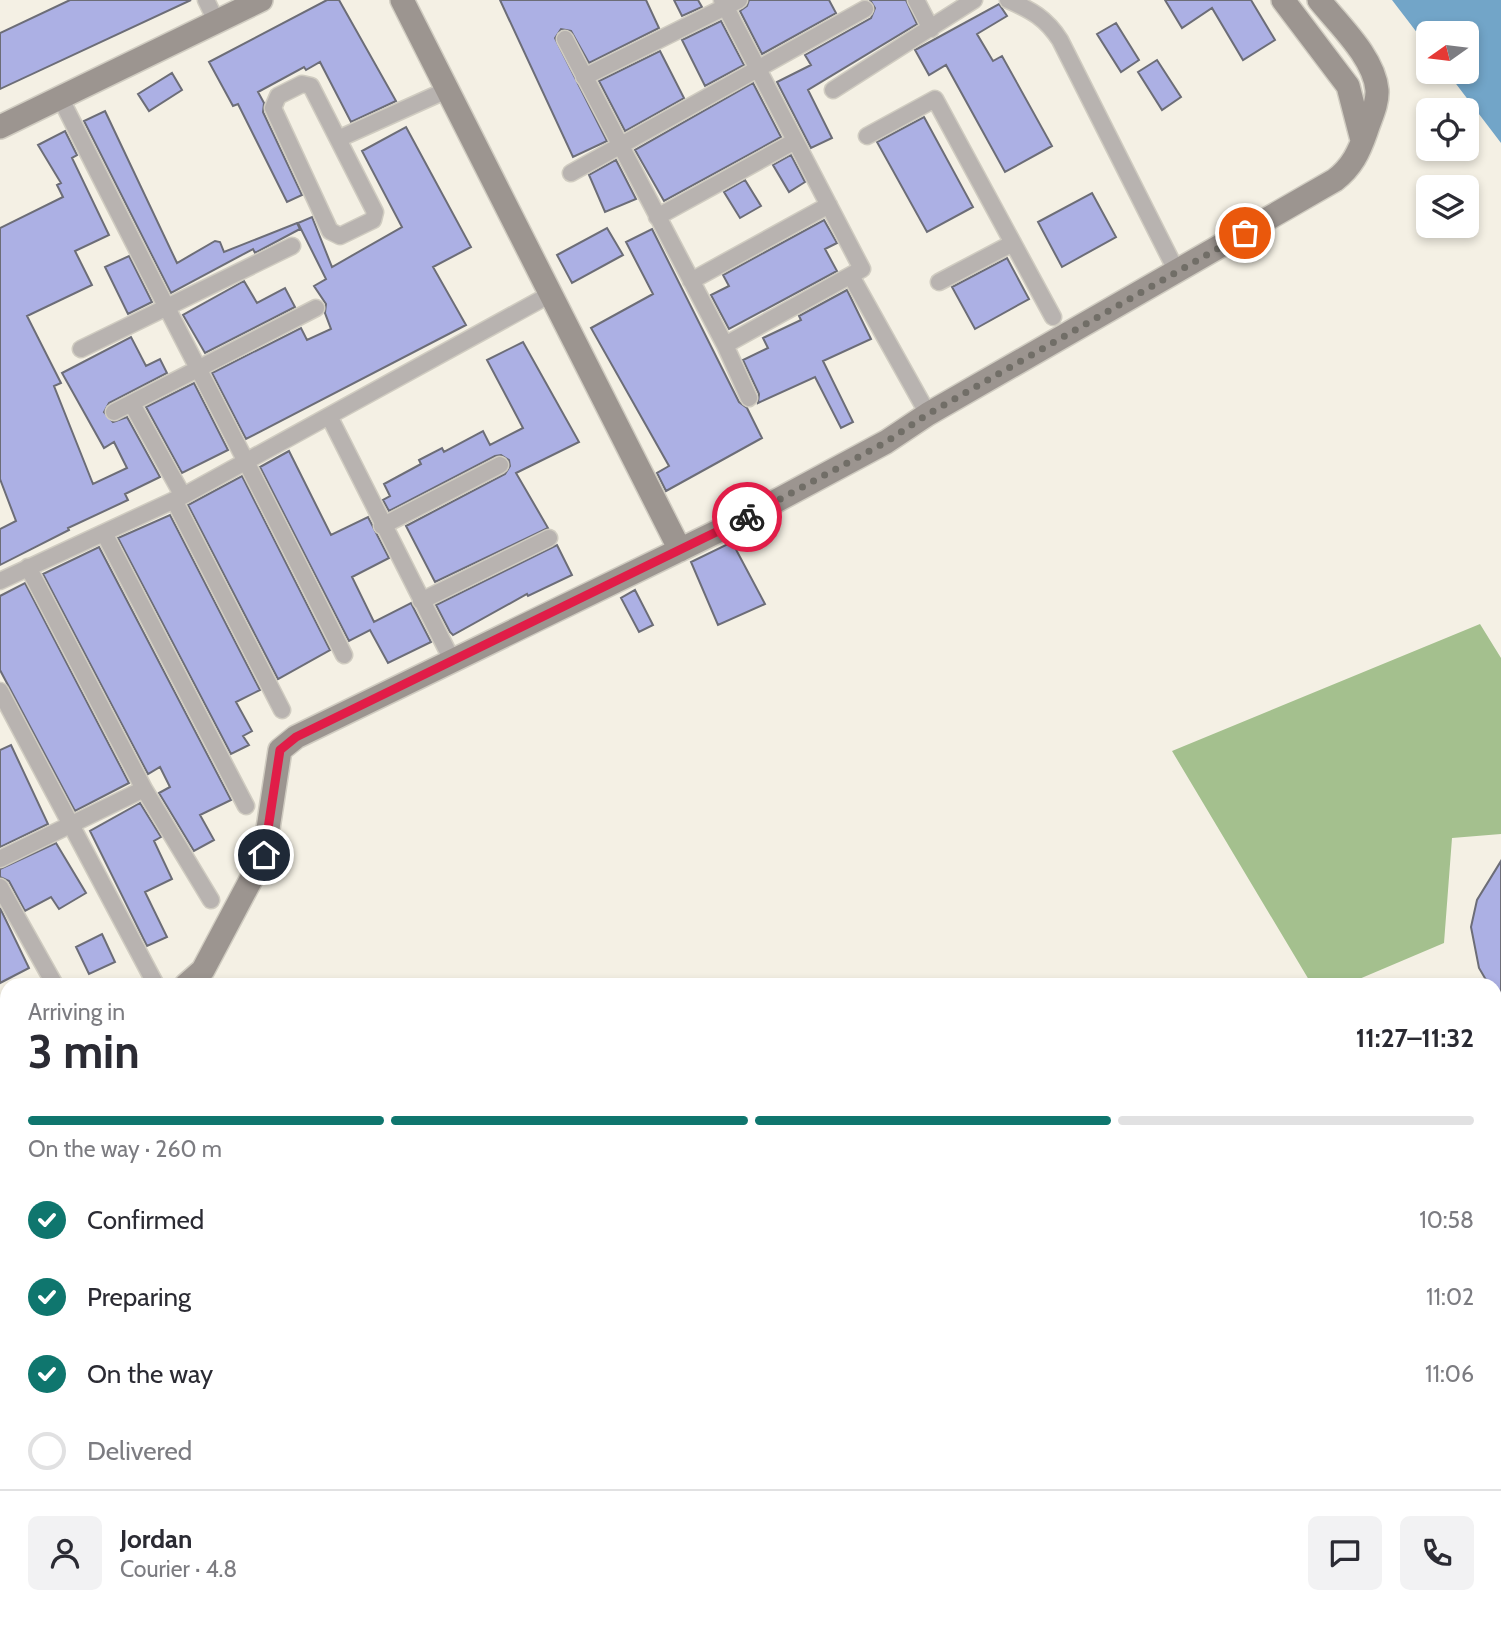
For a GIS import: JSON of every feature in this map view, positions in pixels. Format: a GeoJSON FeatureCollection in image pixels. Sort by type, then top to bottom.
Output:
{"type":"FeatureCollection","features":[{"type":"Feature","properties":{"kind":"street"},"geometry":{"type":"LineString","coordinates":[[206,0],[217,23]]}},
{"type":"Feature","properties":{"kind":"street"},"geometry":{"type":"LineString","coordinates":[[0,127],[261,0]]}},
{"type":"Feature","properties":{"kind":"street"},"geometry":{"type":"LineString","coordinates":[[402,0],[680,550]]}},
{"type":"Feature","properties":{"kind":"street"},"geometry":{"type":"LineString","coordinates":[[916,0],[931,29]]}},
{"type":"Feature","properties":{"kind":"street"},"geometry":{"type":"LineString","coordinates":[[833,90],[974,0]]}},
{"type":"Feature","properties":{"kind":"street"},"geometry":{"type":"LineString","coordinates":[[1008,0],[1035,12],[1050,24],[1060,40],[1177,272]]}},
{"type":"Feature","properties":{"kind":"street"},"geometry":{"type":"LineString","coordinates":[[1283,0],[1348,86],[1363,143]]}},
{"type":"Feature","properties":{"kind":"street"},"geometry":{"type":"LineString","coordinates":[[194,978],[203,970],[250,888],[264,855],[280,750],[296,737],[680,550],[886,442],[928,414],[1335,180],[1350,167],[1363,143],[1377,100],[1374,77],[1319,0]]}},
{"type":"Feature","properties":{"kind":"street"},"geometry":{"type":"LineString","coordinates":[[584,77],[729,3],[758,70],[862,269],[724,345]]}},
{"type":"Feature","properties":{"kind":"street"},"geometry":{"type":"LineString","coordinates":[[571,173],[865,9]]}},
{"type":"Feature","properties":{"kind":"street"},"geometry":{"type":"LineString","coordinates":[[565,38],[749,398]]}},
{"type":"Feature","properties":{"kind":"street"},"geometry":{"type":"LineString","coordinates":[[302,84],[311,86],[338,139],[375,212],[373,220],[340,236],[330,231],[273,108],[274,100],[302,84]]}},
{"type":"Feature","properties":{"kind":"street"},"geometry":{"type":"LineString","coordinates":[[338,139],[447,90]]}},
{"type":"Feature","properties":{"kind":"street"},"geometry":{"type":"LineString","coordinates":[[60,97],[165,309],[200,369],[344,655]]}},
{"type":"Feature","properties":{"kind":"street"},"geometry":{"type":"LineString","coordinates":[[867,136],[935,99],[1053,317]]}},
{"type":"Feature","properties":{"kind":"street"},"geometry":{"type":"LineString","coordinates":[[657,217],[795,141]]}},
{"type":"Feature","properties":{"kind":"street"},"geometry":{"type":"LineString","coordinates":[[691,281],[829,205]]}},
{"type":"Feature","properties":{"kind":"street"},"geometry":{"type":"LineString","coordinates":[[940,282],[1013,243]]}},
{"type":"Feature","properties":{"kind":"street"},"geometry":{"type":"LineString","coordinates":[[81,349],[292,246]]}},
{"type":"Feature","properties":{"kind":"street"},"geometry":{"type":"LineString","coordinates":[[851,276],[928,414]]}},
{"type":"Feature","properties":{"kind":"street"},"geometry":{"type":"LineString","coordinates":[[0,582],[178,498],[330,418],[549,295]]}},
{"type":"Feature","properties":{"kind":"street"},"geometry":{"type":"LineString","coordinates":[[114,412],[316,308]]}},
{"type":"Feature","properties":{"kind":"street"},"geometry":{"type":"LineString","coordinates":[[132,404],[282,710]]}},
{"type":"Feature","properties":{"kind":"street"},"geometry":{"type":"LineString","coordinates":[[330,418],[382,526],[452,660]]}},
{"type":"Feature","properties":{"kind":"street"},"geometry":{"type":"LineString","coordinates":[[382,526],[500,465]]}},
{"type":"Feature","properties":{"kind":"street"},"geometry":{"type":"LineString","coordinates":[[104,533],[246,806]]}},
{"type":"Feature","properties":{"kind":"street"},"geometry":{"type":"LineString","coordinates":[[421,601],[549,538]]}},
{"type":"Feature","properties":{"kind":"street"},"geometry":{"type":"LineString","coordinates":[[28,567],[144,789],[211,900]]}},
{"type":"Feature","properties":{"kind":"street"},"geometry":{"type":"LineString","coordinates":[[0,691],[152,978]]}},
{"type":"Feature","properties":{"kind":"street"},"geometry":{"type":"LineString","coordinates":[[0,859],[69,823],[144,789]]}},
{"type":"Feature","properties":{"kind":"street"},"geometry":{"type":"LineString","coordinates":[[0,887],[51,978]]}},
{"type":"Feature","properties":{"kind":"green space"},"geometry":{"type":"Polygon","coordinates":[[[1480,624],[1501,658],[1501,834],[1452,838],[1444,943],[1362,978],[1308,978],[1172,751],[1480,624]]]}},
{"type":"Feature","properties":{"kind":"water"},"geometry":{"type":"Polygon","coordinates":[[[1392,0],[1501,0],[1501,143],[1479,114],[1479,98],[1467,98],[1456,84],[1479,84],[1479,21],[1416,21],[1416,31],[1392,0]]]}},
{"type":"Feature","properties":{"kind":"building"},"geometry":{"type":"Polygon","coordinates":[[[70,0],[191,0],[0,89],[0,33],[70,0]]]}},
{"type":"Feature","properties":{"kind":"building"},"geometry":{"type":"Polygon","coordinates":[[[327,0],[339,0],[396,101],[351,122],[320,62],[306,70],[304,67],[258,92],[264,103],[263,112],[302,195],[287,202],[238,104],[233,106],[209,62],[327,0]]]}},
{"type":"Feature","properties":{"kind":"building"},"geometry":{"type":"Polygon","coordinates":[[[500,0],[646,0],[659,28],[589,63],[571,31],[561,29],[555,38],[607,141],[573,157],[500,0]]]}},
{"type":"Feature","properties":{"kind":"building"},"geometry":{"type":"Polygon","coordinates":[[[674,0],[698,0],[702,7],[682,16],[674,0]]]}},
{"type":"Feature","properties":{"kind":"building"},"geometry":{"type":"Polygon","coordinates":[[[749,0],[829,0],[836,13],[762,54],[740,11],[747,6],[749,0]]]}},
{"type":"Feature","properties":{"kind":"building"},"geometry":{"type":"Polygon","coordinates":[[[870,0],[906,0],[917,24],[808,90],[832,138],[811,148],[777,82],[811,65],[805,55],[871,18],[875,8],[870,0]]]}},
{"type":"Feature","properties":{"kind":"building"},"geometry":{"type":"Polygon","coordinates":[[[1165,0],[1251,0],[1275,40],[1243,60],[1212,8],[1182,28],[1165,0]]]}},
{"type":"Feature","properties":{"kind":"building"},"geometry":{"type":"Polygon","coordinates":[[[999,4],[1007,16],[977,34],[993,61],[1002,56],[1052,146],[1005,172],[946,65],[929,75],[915,50],[999,4]]]}},
{"type":"Feature","properties":{"kind":"building"},"geometry":{"type":"Polygon","coordinates":[[[721,21],[744,65],[705,86],[682,40],[721,21]]]}},
{"type":"Feature","properties":{"kind":"building"},"geometry":{"type":"Polygon","coordinates":[[[1116,23],[1139,60],[1121,72],[1097,34],[1116,23]]]}},
{"type":"Feature","properties":{"kind":"building"},"geometry":{"type":"Polygon","coordinates":[[[660,51],[684,98],[625,131],[599,81],[660,51]]]}},
{"type":"Feature","properties":{"kind":"building"},"geometry":{"type":"Polygon","coordinates":[[[1157,60],[1181,97],[1162,110],[1138,72],[1157,60]]]}},
{"type":"Feature","properties":{"kind":"building"},"geometry":{"type":"Polygon","coordinates":[[[172,73],[182,90],[149,111],[138,94],[172,73]]]}},
{"type":"Feature","properties":{"kind":"building"},"geometry":{"type":"Polygon","coordinates":[[[753,83],[781,137],[664,201],[635,150],[753,83]]]}},
{"type":"Feature","properties":{"kind":"building"},"geometry":{"type":"Polygon","coordinates":[[[105,111],[177,263],[215,241],[220,242],[224,252],[297,223],[300,229],[255,253],[253,249],[171,293],[84,121],[105,111]]]}},
{"type":"Feature","properties":{"kind":"building"},"geometry":{"type":"Polygon","coordinates":[[[924,117],[973,207],[927,232],[877,142],[924,117]]]}},
{"type":"Feature","properties":{"kind":"building"},"geometry":{"type":"Polygon","coordinates":[[[406,127],[471,247],[433,267],[466,325],[246,439],[212,373],[301,328],[307,340],[331,329],[325,313],[326,304],[314,286],[326,279],[298,223],[312,217],[332,267],[402,227],[362,151],[406,127]]]}},
{"type":"Feature","properties":{"kind":"building"},"geometry":{"type":"Polygon","coordinates":[[[65,131],[77,155],[72,158],[109,235],[75,251],[92,285],[27,316],[61,383],[54,386],[93,484],[127,468],[114,442],[104,448],[62,373],[131,337],[146,366],[160,359],[167,373],[109,403],[104,412],[113,422],[127,417],[160,477],[125,494],[128,500],[68,528],[69,530],[0,565],[0,529],[16,521],[0,479],[0,228],[63,197],[57,185],[61,183],[38,145],[65,131]]]}},
{"type":"Feature","properties":{"kind":"building"},"geometry":{"type":"Polygon","coordinates":[[[791,155],[805,182],[789,192],[773,165],[791,155]]]}},
{"type":"Feature","properties":{"kind":"building"},"geometry":{"type":"Polygon","coordinates":[[[616,160],[636,199],[605,212],[589,175],[616,160]]]}},
{"type":"Feature","properties":{"kind":"building"},"geometry":{"type":"Polygon","coordinates":[[[745,180],[761,206],[740,218],[724,192],[745,180]]]}},
{"type":"Feature","properties":{"kind":"building"},"geometry":{"type":"Polygon","coordinates":[[[1092,193],[1116,237],[1062,267],[1038,222],[1092,193]]]}},
{"type":"Feature","properties":{"kind":"building"},"geometry":{"type":"Polygon","coordinates":[[[824,220],[837,243],[825,249],[837,271],[729,329],[711,295],[729,286],[723,275],[824,220]]]}},
{"type":"Feature","properties":{"kind":"building"},"geometry":{"type":"Polygon","coordinates":[[[607,228],[623,255],[572,283],[557,255],[607,228]]]}},
{"type":"Feature","properties":{"kind":"building"},"geometry":{"type":"Polygon","coordinates":[[[652,229],[739,402],[747,408],[762,438],[666,491],[657,473],[669,466],[591,328],[653,294],[626,242],[652,229]]]}},
{"type":"Feature","properties":{"kind":"building"},"geometry":{"type":"Polygon","coordinates":[[[129,256],[152,302],[128,314],[105,267],[129,256]]]}},
{"type":"Feature","properties":{"kind":"building"},"geometry":{"type":"Polygon","coordinates":[[[1007,258],[1029,299],[975,329],[952,287],[1007,258]]]}},
{"type":"Feature","properties":{"kind":"building"},"geometry":{"type":"Polygon","coordinates":[[[244,281],[257,303],[285,288],[295,307],[205,353],[183,315],[244,281]]]}},
{"type":"Feature","properties":{"kind":"building"},"geometry":{"type":"Polygon","coordinates":[[[847,290],[871,339],[823,361],[853,422],[841,428],[815,377],[758,403],[759,394],[743,360],[768,348],[763,338],[801,320],[799,316],[847,290]]]}},
{"type":"Feature","properties":{"kind":"building"},"geometry":{"type":"Polygon","coordinates":[[[523,342],[579,442],[516,473],[548,528],[435,582],[406,526],[505,474],[510,466],[509,460],[501,455],[495,456],[389,511],[383,500],[390,496],[384,484],[421,464],[419,460],[442,448],[444,452],[483,431],[490,445],[523,428],[487,360],[523,342]]]}},
{"type":"Feature","properties":{"kind":"building"},"geometry":{"type":"Polygon","coordinates":[[[194,383],[228,450],[182,473],[146,407],[194,383]]]}},
{"type":"Feature","properties":{"kind":"building"},"geometry":{"type":"Polygon","coordinates":[[[289,451],[331,535],[368,517],[389,558],[352,577],[374,622],[411,603],[431,642],[388,663],[370,630],[349,641],[260,467],[289,451]]]}},
{"type":"Feature","properties":{"kind":"building"},"geometry":{"type":"Polygon","coordinates":[[[242,476],[330,650],[278,679],[188,505],[242,476]]]}},
{"type":"Feature","properties":{"kind":"building"},"geometry":{"type":"Polygon","coordinates":[[[170,515],[260,690],[236,702],[252,731],[243,736],[249,745],[231,754],[118,538],[170,515]]]}},
{"type":"Feature","properties":{"kind":"building"},"geometry":{"type":"Polygon","coordinates":[[[732,542],[765,604],[718,625],[691,562],[732,542]]]}},
{"type":"Feature","properties":{"kind":"building"},"geometry":{"type":"Polygon","coordinates":[[[557,545],[572,575],[528,596],[527,594],[453,635],[450,632],[436,605],[557,545]]]}},
{"type":"Feature","properties":{"kind":"building"},"geometry":{"type":"Polygon","coordinates":[[[99,547],[231,800],[200,815],[214,840],[194,851],[159,793],[170,787],[160,767],[148,774],[43,574],[99,547]]]}},
{"type":"Feature","properties":{"kind":"building"},"geometry":{"type":"Polygon","coordinates":[[[25,583],[129,783],[75,811],[0,670],[0,596],[25,583]]]}},
{"type":"Feature","properties":{"kind":"building"},"geometry":{"type":"Polygon","coordinates":[[[635,590],[653,625],[639,632],[621,598],[635,590]]]}},
{"type":"Feature","properties":{"kind":"building"},"geometry":{"type":"Polygon","coordinates":[[[11,745],[48,824],[0,847],[0,750],[11,745]]]}},
{"type":"Feature","properties":{"kind":"building"},"geometry":{"type":"Polygon","coordinates":[[[140,803],[161,837],[154,841],[172,879],[145,892],[167,937],[147,946],[90,831],[140,803]]]}},
{"type":"Feature","properties":{"kind":"building"},"geometry":{"type":"Polygon","coordinates":[[[56,843],[86,893],[59,909],[51,897],[25,911],[9,881],[0,877],[0,869],[56,843]]]}},
{"type":"Feature","properties":{"kind":"building"},"geometry":{"type":"Polygon","coordinates":[[[1501,861],[1501,978],[1485,978],[1479,968],[1471,927],[1477,900],[1501,861]]]}},
{"type":"Feature","properties":{"kind":"building"},"geometry":{"type":"Polygon","coordinates":[[[0,908],[29,968],[10,978],[0,978],[0,908]]]}},
{"type":"Feature","properties":{"kind":"building"},"geometry":{"type":"Polygon","coordinates":[[[102,934],[115,962],[89,974],[76,947],[102,934]]]}},
{"type":"Feature","properties":{"kind":"way so far"},"geometry":{"type":"LineString","coordinates":[[747,517],[886,442],[928,414],[1245,233]]}},
{"type":"Feature","properties":{"kind":"route"},"geometry":{"type":"LineString","coordinates":[[264,855],[274,772],[280,750],[296,737],[747,517]]}}]}
